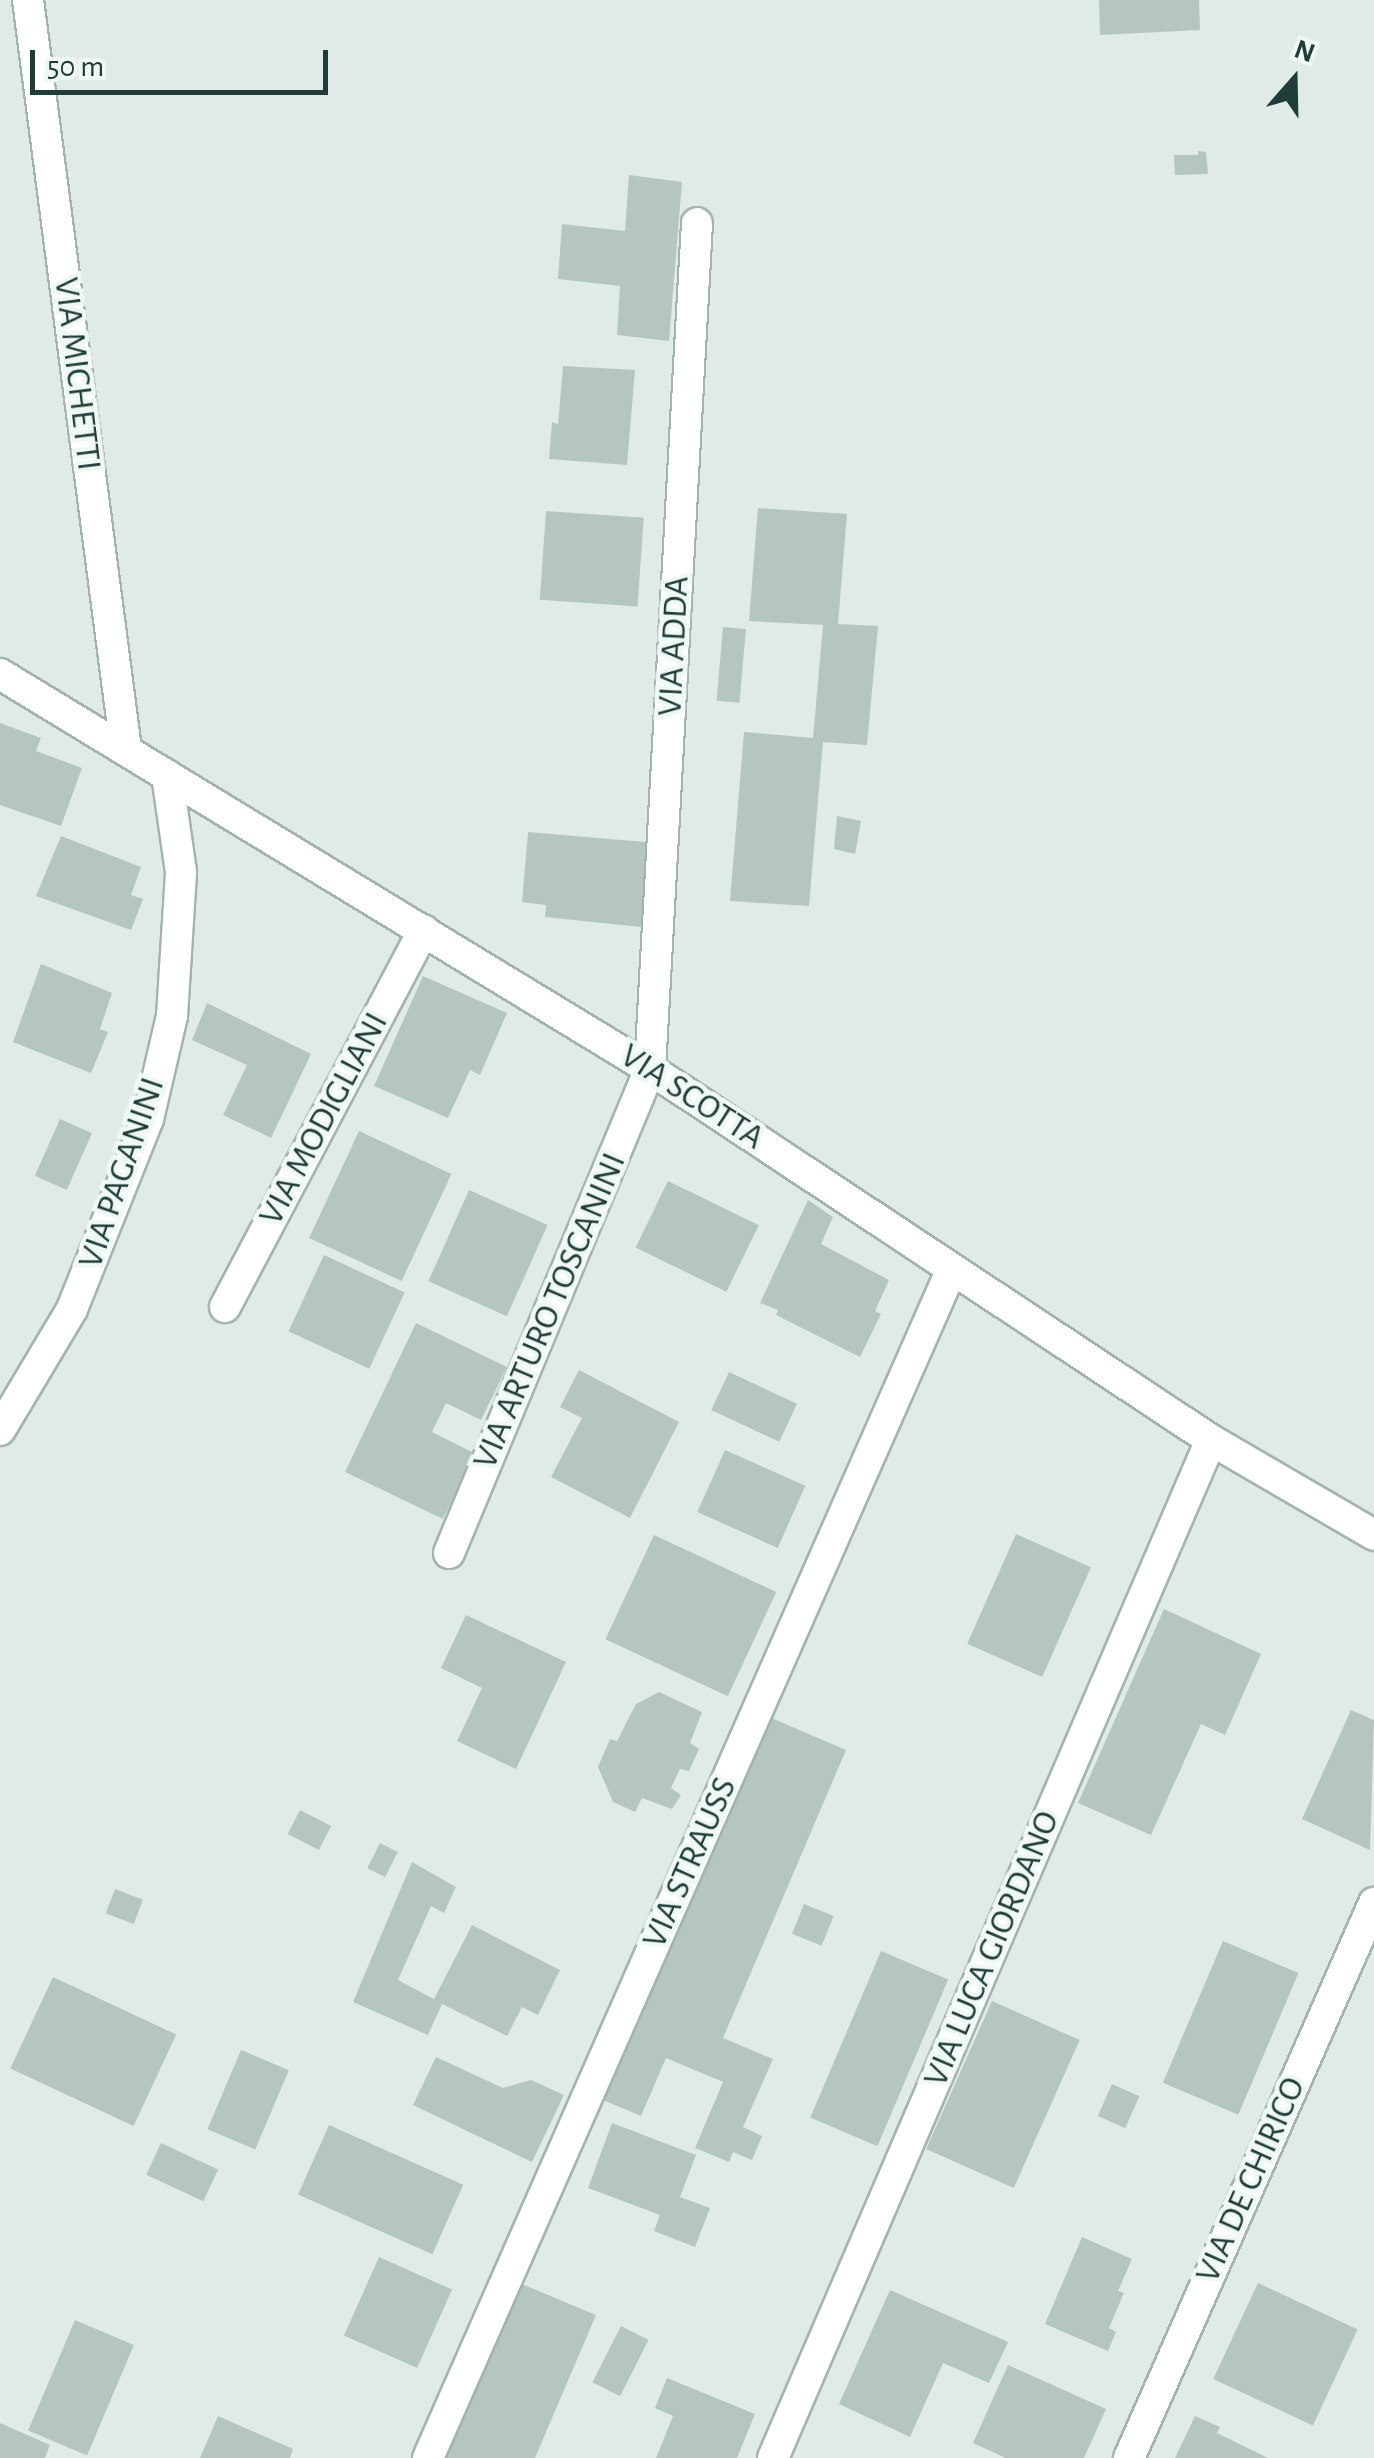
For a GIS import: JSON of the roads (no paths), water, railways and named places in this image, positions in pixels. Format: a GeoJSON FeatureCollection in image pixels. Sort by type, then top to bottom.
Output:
{"type":"FeatureCollection","features":[{"type":"Feature","properties":{"kind":"street","name":"VIA MICHETTI"},"geometry":{"type":"LineString","coordinates":[[28,0],[126,749]]}},
{"type":"Feature","properties":{"kind":"street","name":"VIA ADDA"},"geometry":{"type":"LineString","coordinates":[[650,1068],[697,222]]}},
{"type":"Feature","properties":{"kind":"street","name":"VIA SCOTTA"},"geometry":{"type":"LineString","coordinates":[[0,674],[650,1068],[1212,1440],[1374,1535]]}},
{"type":"Feature","properties":{"kind":"street","name":"VIA PAGANINI"},"geometry":{"type":"LineString","coordinates":[[0,1430],[72,1309],[148,1119],[172,1016],[181,872],[168,775]]}},
{"type":"Feature","properties":{"kind":"street","name":"VIA MODIGLIANI"},"geometry":{"type":"LineString","coordinates":[[224,1307],[424,930]]}},
{"type":"Feature","properties":{"kind":"street","name":"VIA ARTURO TOSCANINI"},"geometry":{"type":"LineString","coordinates":[[449,1553],[650,1068]]}},
{"type":"Feature","properties":{"kind":"street","name":"VIA STRAUSS"},"geometry":{"type":"LineString","coordinates":[[428,2458],[952,1269]]}},
{"type":"Feature","properties":{"kind":"street","name":"VIA LUCA GIORDANO"},"geometry":{"type":"LineString","coordinates":[[773,2458],[1212,1440]]}},
{"type":"Feature","properties":{"kind":"street","name":"VIA DE CHIRICO"},"geometry":{"type":"LineString","coordinates":[[1129,2458],[1374,1903]]}}]}
